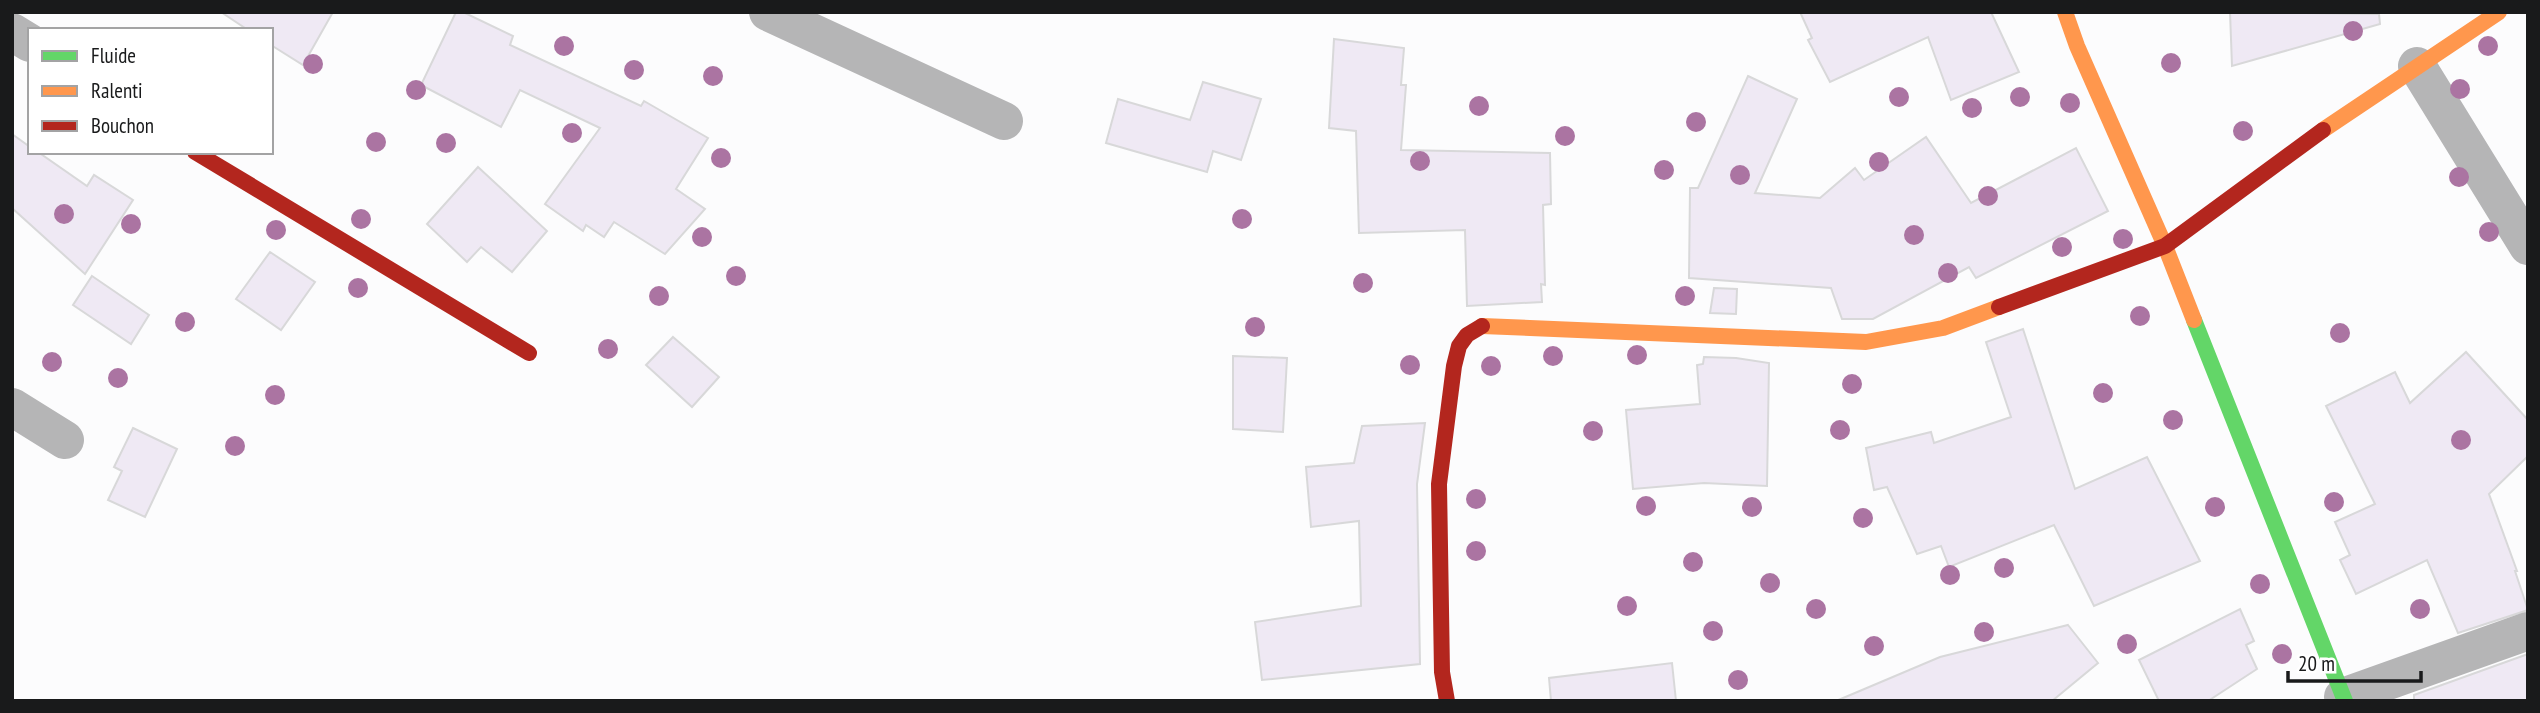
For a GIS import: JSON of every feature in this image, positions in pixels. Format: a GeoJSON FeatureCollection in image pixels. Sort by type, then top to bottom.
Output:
{"type":"FeatureCollection","features":[{"type":"Feature","properties":{"kind":"street"},"geometry":{"type":"LineString","coordinates":[[768,12],[1004,121]]}},
{"type":"Feature","properties":{"kind":"street"},"geometry":{"type":"LineString","coordinates":[[2065,12],[2077,46],[2165,246],[2344,699],[2528,631]]}},
{"type":"Feature","properties":{"kind":"street"},"geometry":{"type":"LineString","coordinates":[[1447,701],[1442,672],[1438,484],[1454,366],[1459,346],[1467,335],[1484,325],[1866,342],[1943,328],[2165,246],[2335,121],[2499,12]]}},
{"type":"Feature","properties":{"kind":"street"},"geometry":{"type":"LineString","coordinates":[[12,32],[28,42]]}},
{"type":"Feature","properties":{"kind":"street"},"geometry":{"type":"LineString","coordinates":[[2417,66],[2528,246]]}},
{"type":"Feature","properties":{"kind":"street"},"geometry":{"type":"LineString","coordinates":[[198,154],[529,353]]}},
{"type":"Feature","properties":{"kind":"street"},"geometry":{"type":"LineString","coordinates":[[12,407],[65,440]]}},
{"type":"Feature","properties":{"kind":"building"},"geometry":{"type":"Polygon","coordinates":[[[221,12],[333,12],[303,65],[273,46],[273,28],[245,28],[221,12]]]}},
{"type":"Feature","properties":{"kind":"building"},"geometry":{"type":"Polygon","coordinates":[[[456,12],[463,12],[513,36],[510,45],[641,106],[644,101],[708,138],[676,189],[705,209],[665,254],[614,222],[604,237],[586,225],[583,231],[545,204],[600,128],[520,90],[501,127],[421,85],[456,12]]]}},
{"type":"Feature","properties":{"kind":"building"},"geometry":{"type":"Polygon","coordinates":[[[1800,12],[1991,12],[2019,72],[1951,100],[1928,37],[1830,82],[1808,40],[1812,38],[1800,12]]]}},
{"type":"Feature","properties":{"kind":"building"},"geometry":{"type":"Polygon","coordinates":[[[2230,12],[2379,14],[2380,24],[2232,66],[2230,12]]]}},
{"type":"Feature","properties":{"kind":"building"},"geometry":{"type":"Polygon","coordinates":[[[1334,39],[1404,48],[1401,85],[1406,85],[1401,150],[1550,153],[1551,204],[1543,205],[1545,285],[1541,284],[1542,302],[1467,306],[1465,230],[1359,233],[1356,131],[1329,128],[1334,39]]]}},
{"type":"Feature","properties":{"kind":"building"},"geometry":{"type":"Polygon","coordinates":[[[1748,76],[1797,99],[1755,193],[1820,198],[1855,168],[1864,180],[1926,137],[1971,203],[2076,148],[2108,211],[1976,278],[1969,267],[1873,319],[1842,319],[1831,288],[1689,278],[1690,188],[1698,188],[1748,76]]]}},
{"type":"Feature","properties":{"kind":"building"},"geometry":{"type":"Polygon","coordinates":[[[1203,82],[1261,99],[1241,160],[1213,151],[1207,172],[1106,143],[1118,99],[1190,120],[1203,82]]]}},
{"type":"Feature","properties":{"kind":"building"},"geometry":{"type":"Polygon","coordinates":[[[12,134],[28,146],[28,154],[41,154],[87,186],[94,175],[133,200],[85,274],[12,208],[12,134]]]}},
{"type":"Feature","properties":{"kind":"building"},"geometry":{"type":"Polygon","coordinates":[[[478,167],[547,231],[512,272],[481,247],[467,262],[427,224],[478,167]]]}},
{"type":"Feature","properties":{"kind":"building"},"geometry":{"type":"Polygon","coordinates":[[[270,252],[315,282],[281,330],[236,299],[270,252]]]}},
{"type":"Feature","properties":{"kind":"building"},"geometry":{"type":"Polygon","coordinates":[[[92,276],[149,315],[131,344],[73,305],[92,276]]]}},
{"type":"Feature","properties":{"kind":"building"},"geometry":{"type":"Polygon","coordinates":[[[1714,288],[1737,289],[1736,314],[1710,313],[1714,288]]]}},
{"type":"Feature","properties":{"kind":"building"},"geometry":{"type":"Polygon","coordinates":[[[2023,329],[2075,489],[2147,457],[2200,561],[2094,606],[2054,525],[1949,567],[1941,546],[1917,554],[1887,487],[1874,490],[1866,448],[1931,432],[1934,443],[2011,417],[1986,342],[2023,329]]]}},
{"type":"Feature","properties":{"kind":"building"},"geometry":{"type":"Polygon","coordinates":[[[673,337],[719,377],[692,407],[646,365],[673,337]]]}},
{"type":"Feature","properties":{"kind":"building"},"geometry":{"type":"Polygon","coordinates":[[[2466,352],[2528,420],[2528,456],[2489,494],[2528,610],[2458,633],[2427,560],[2356,594],[2340,560],[2350,555],[2335,522],[2375,504],[2326,406],[2395,372],[2410,403],[2466,352]]]}},
{"type":"Feature","properties":{"kind":"building"},"geometry":{"type":"Polygon","coordinates":[[[1233,356],[1287,358],[1283,432],[1233,429],[1233,356]]]}},
{"type":"Feature","properties":{"kind":"building"},"geometry":{"type":"Polygon","coordinates":[[[1704,357],[1769,363],[1767,486],[1704,483],[1633,489],[1626,410],[1700,404],[1697,365],[1703,364],[1704,357]]]}},
{"type":"Feature","properties":{"kind":"building"},"geometry":{"type":"Polygon","coordinates":[[[1425,423],[1417,484],[1420,664],[1262,680],[1255,622],[1361,606],[1359,521],[1311,527],[1306,467],[1354,463],[1362,426],[1425,423]]]}},
{"type":"Feature","properties":{"kind":"building"},"geometry":{"type":"Polygon","coordinates":[[[133,428],[177,449],[145,517],[108,500],[122,471],[114,467],[133,428]]]}},
{"type":"Feature","properties":{"kind":"building"},"geometry":{"type":"Polygon","coordinates":[[[2240,609],[2254,641],[2246,645],[2257,669],[2208,701],[2159,701],[2139,660],[2240,609]]]}},
{"type":"Feature","properties":{"kind":"building"},"geometry":{"type":"Polygon","coordinates":[[[2068,625],[2098,663],[2052,701],[1836,701],[1940,657],[2068,625]]]}},
{"type":"Feature","properties":{"kind":"building"},"geometry":{"type":"Polygon","coordinates":[[[2528,654],[2528,701],[2414,701],[2414,695],[2528,654]]]}},
{"type":"Feature","properties":{"kind":"building"},"geometry":{"type":"Polygon","coordinates":[[[1672,663],[1676,701],[1551,701],[1549,678],[1672,663]]]}},
{"type":"Feature","properties":{"kind":"traffic: fast"},"geometry":{"type":"LineString","coordinates":[[2194,320],[2345,701]]}},
{"type":"Feature","properties":{"kind":"traffic: slow"},"geometry":{"type":"LineString","coordinates":[[2065,12],[2194,320]]}},
{"type":"Feature","properties":{"kind":"traffic: slow"},"geometry":{"type":"LineString","coordinates":[[2323,130],[2499,12]]}},
{"type":"Feature","properties":{"kind":"traffic: slow"},"geometry":{"type":"LineString","coordinates":[[1482,326],[1866,342],[1943,328],[1999,307]]}},
{"type":"Feature","properties":{"kind":"traffic: jam"},"geometry":{"type":"LineString","coordinates":[[1999,307],[2165,246],[2323,130]]}},
{"type":"Feature","properties":{"kind":"traffic: jam"},"geometry":{"type":"LineString","coordinates":[[198,154],[529,353]]}},
{"type":"Feature","properties":{"kind":"traffic: jam"},"geometry":{"type":"LineString","coordinates":[[1447,701],[1442,672],[1439,484],[1459,346],[1467,335],[1482,326]]}}]}
